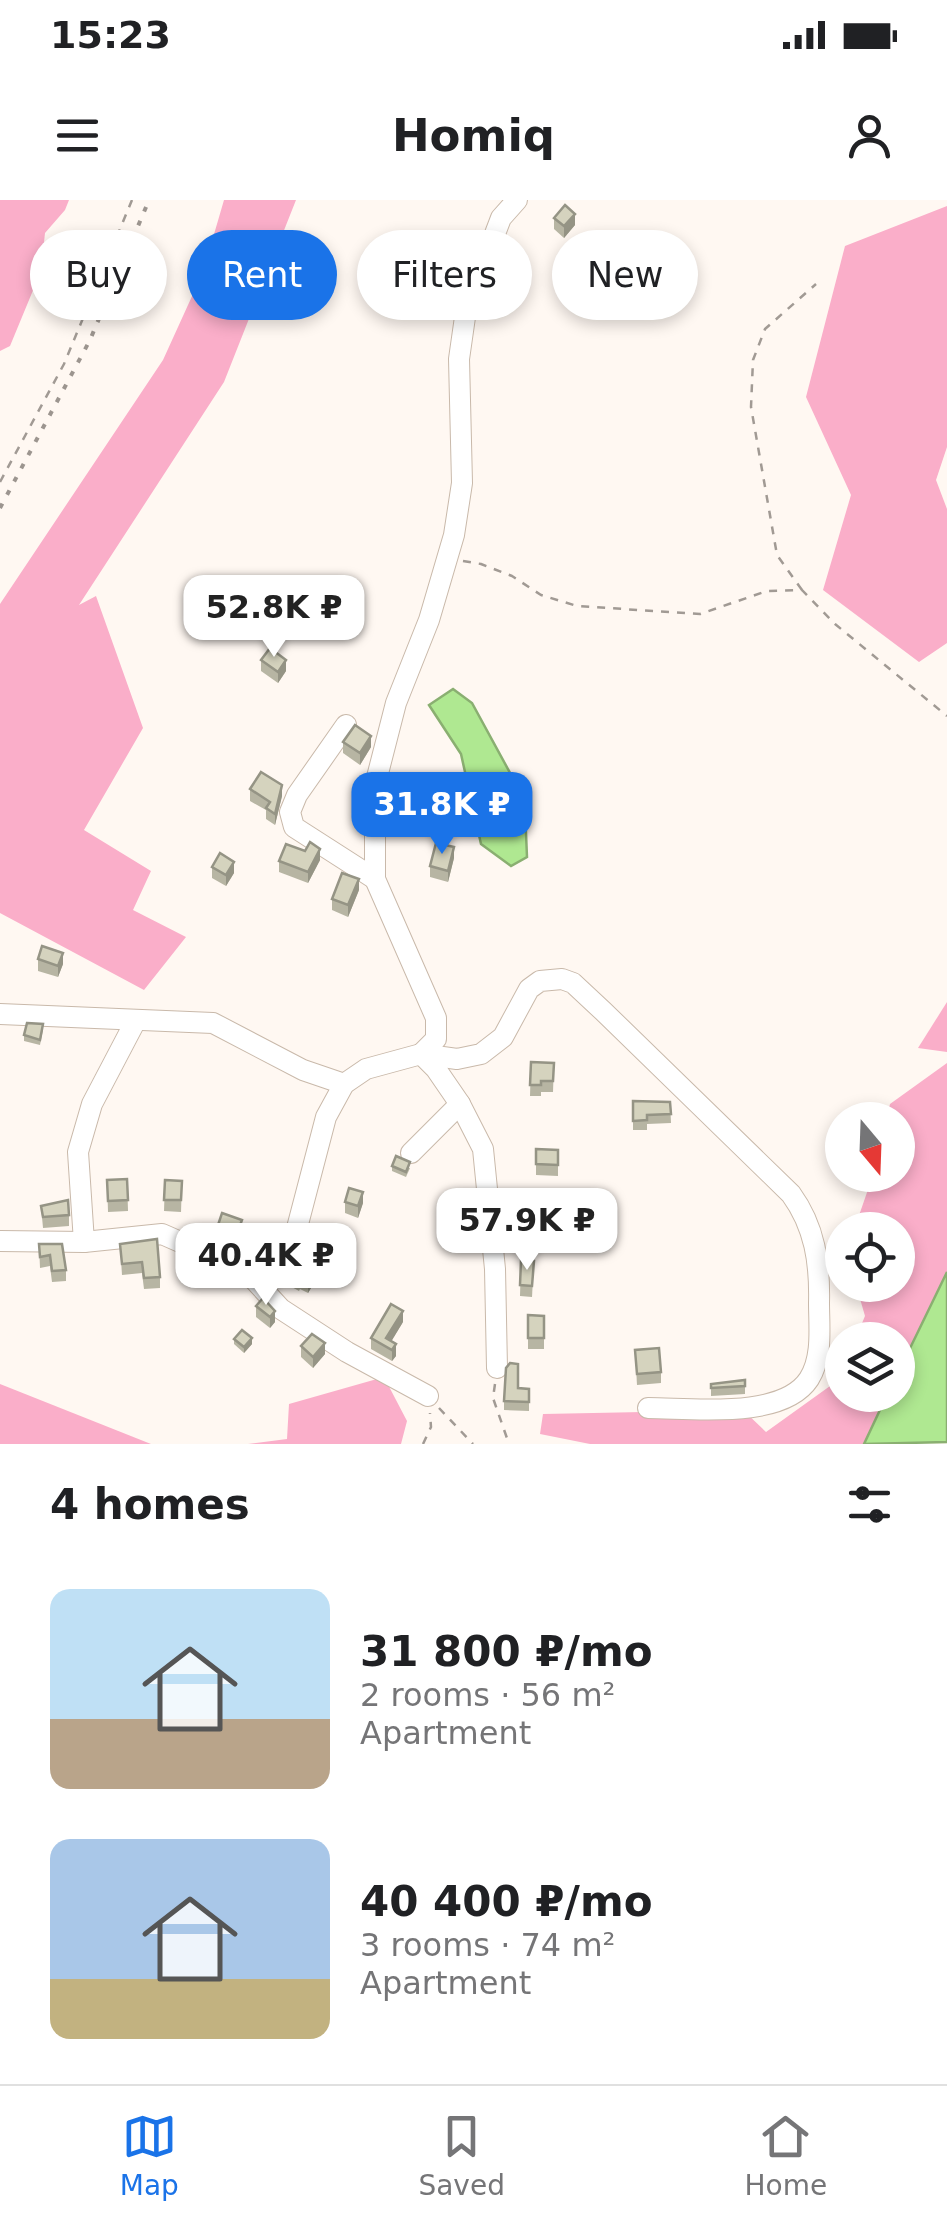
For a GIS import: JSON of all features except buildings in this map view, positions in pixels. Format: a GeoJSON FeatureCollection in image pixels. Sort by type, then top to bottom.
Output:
{"type":"FeatureCollection","features":[{"type":"Feature","properties":{"kind":"street"},"geometry":{"type":"LineString","coordinates":[[421,1054],[436,1039],[436,1018],[375,879],[375,785],[396,702],[429,620],[447,560],[462,483],[459,360],[466,310],[501,218],[517,200]]}},
{"type":"Feature","properties":{"kind":"street"},"geometry":{"type":"LineString","coordinates":[[346,725],[297,795],[290,812],[294,827],[375,879]]}},
{"type":"Feature","properties":{"kind":"street"},"geometry":{"type":"LineString","coordinates":[[246,1271],[272,1264],[292,1247],[326,1117],[344,1084],[366,1069],[421,1054],[457,1058],[481,1054],[503,1037],[530,989],[540,982],[562,979],[603,1011],[791,1194],[804,1211],[817,1247],[818,1352],[810,1376],[785,1399],[757,1407],[648,1408]]}},
{"type":"Feature","properties":{"kind":"street"},"geometry":{"type":"LineString","coordinates":[[0,1014],[214,1023],[303,1070],[344,1084]]}},
{"type":"Feature","properties":{"kind":"street"},"geometry":{"type":"LineString","coordinates":[[84,1242],[78,1152],[92,1104],[135,1022]]}},
{"type":"Feature","properties":{"kind":"street"},"geometry":{"type":"LineString","coordinates":[[421,1054],[460,1104],[482,1149],[494,1269],[498,1368]]}},
{"type":"Feature","properties":{"kind":"street"},"geometry":{"type":"LineString","coordinates":[[411,1153],[460,1104]]}},
{"type":"Feature","properties":{"kind":"street"},"geometry":{"type":"LineString","coordinates":[[0,1241],[84,1242],[162,1234],[246,1271],[281,1309],[347,1352],[428,1396]]}},
{"type":"Feature","properties":{"kind":"path"},"geometry":{"type":"LineString","coordinates":[[0,482],[64,364],[132,200]]}},
{"type":"Feature","properties":{"kind":"path"},"geometry":{"type":"LineString","coordinates":[[816,284],[764,329],[753,360],[751,406],[777,555],[802,590],[835,624],[947,716]]}},
{"type":"Feature","properties":{"kind":"path"},"geometry":{"type":"LineString","coordinates":[[447,560],[482,564],[512,576],[541,596],[576,606],[700,614],[767,591],[802,590]]}},
{"type":"Feature","properties":{"kind":"path"},"geometry":{"type":"LineString","coordinates":[[498,1368],[493,1398],[509,1444]]}},
{"type":"Feature","properties":{"kind":"path"},"geometry":{"type":"LineString","coordinates":[[423,1444],[431,1427],[428,1396]]}},
{"type":"Feature","properties":{"kind":"path"},"geometry":{"type":"LineString","coordinates":[[428,1396],[473,1444]]}},
{"type":"Feature","properties":{"kind":"shaded area"},"geometry":{"type":"Polygon","coordinates":[[[0,200],[69,200],[48,230],[30,230],[30,298],[10,346],[0,351],[0,200]]]}},
{"type":"Feature","properties":{"kind":"shaded area"},"geometry":{"type":"Polygon","coordinates":[[[224,200],[296,200],[284,230],[215,230],[224,200]]]}},
{"type":"Feature","properties":{"kind":"shaded area"},"geometry":{"type":"Polygon","coordinates":[[[947,206],[947,447],[936,480],[947,509],[947,643],[919,662],[823,590],[851,495],[806,397],[845,246],[947,206]]]}},
{"type":"Feature","properties":{"kind":"shaded area"},"geometry":{"type":"Polygon","coordinates":[[[187,307],[187,320],[249,320],[224,382],[79,605],[96,596],[143,728],[84,830],[151,871],[133,910],[186,937],[144,990],[0,913],[0,604],[163,360],[187,307]]]}},
{"type":"Feature","properties":{"kind":"shaded area"},"geometry":{"type":"Polygon","coordinates":[[[453,689],[472,703],[515,782],[525,809],[527,857],[511,866],[481,844],[461,754],[429,705],[453,689]]]}},
{"type":"Feature","properties":{"kind":"shaded area"},"geometry":{"type":"Polygon","coordinates":[[[947,1002],[947,1052],[918,1048],[947,1002]]]}},
{"type":"Feature","properties":{"kind":"shaded area"},"geometry":{"type":"Polygon","coordinates":[[[947,1063],[947,1272],[915,1338],[915,1322],[862,1322],[861,1302],[915,1302],[915,1212],[860,1212],[867,1192],[915,1192],[915,1102],[893,1102],[947,1063]]]}},
{"type":"Feature","properties":{"kind":"shaded area"},"geometry":{"type":"Polygon","coordinates":[[[947,1272],[947,1442],[864,1444],[879,1412],[915,1412],[915,1338],[947,1272]]]}},
{"type":"Feature","properties":{"kind":"shaded area"},"geometry":{"type":"Polygon","coordinates":[[[384,1377],[407,1421],[401,1444],[248,1444],[287,1439],[289,1404],[384,1377]]]}},
{"type":"Feature","properties":{"kind":"shaded area"},"geometry":{"type":"Polygon","coordinates":[[[0,1384],[151,1444],[0,1444],[0,1384]]]}},
{"type":"Feature","properties":{"kind":"shaded area"},"geometry":{"type":"Polygon","coordinates":[[[825,1390],[825,1412],[879,1412],[864,1444],[590,1444],[540,1434],[543,1414],[743,1410],[766,1432],[825,1390]]]}},
{"type":"Feature","properties":{"kind":"railway"},"geometry":{"type":"LineString","coordinates":[[0,508],[90,340],[149,200]]}}]}
